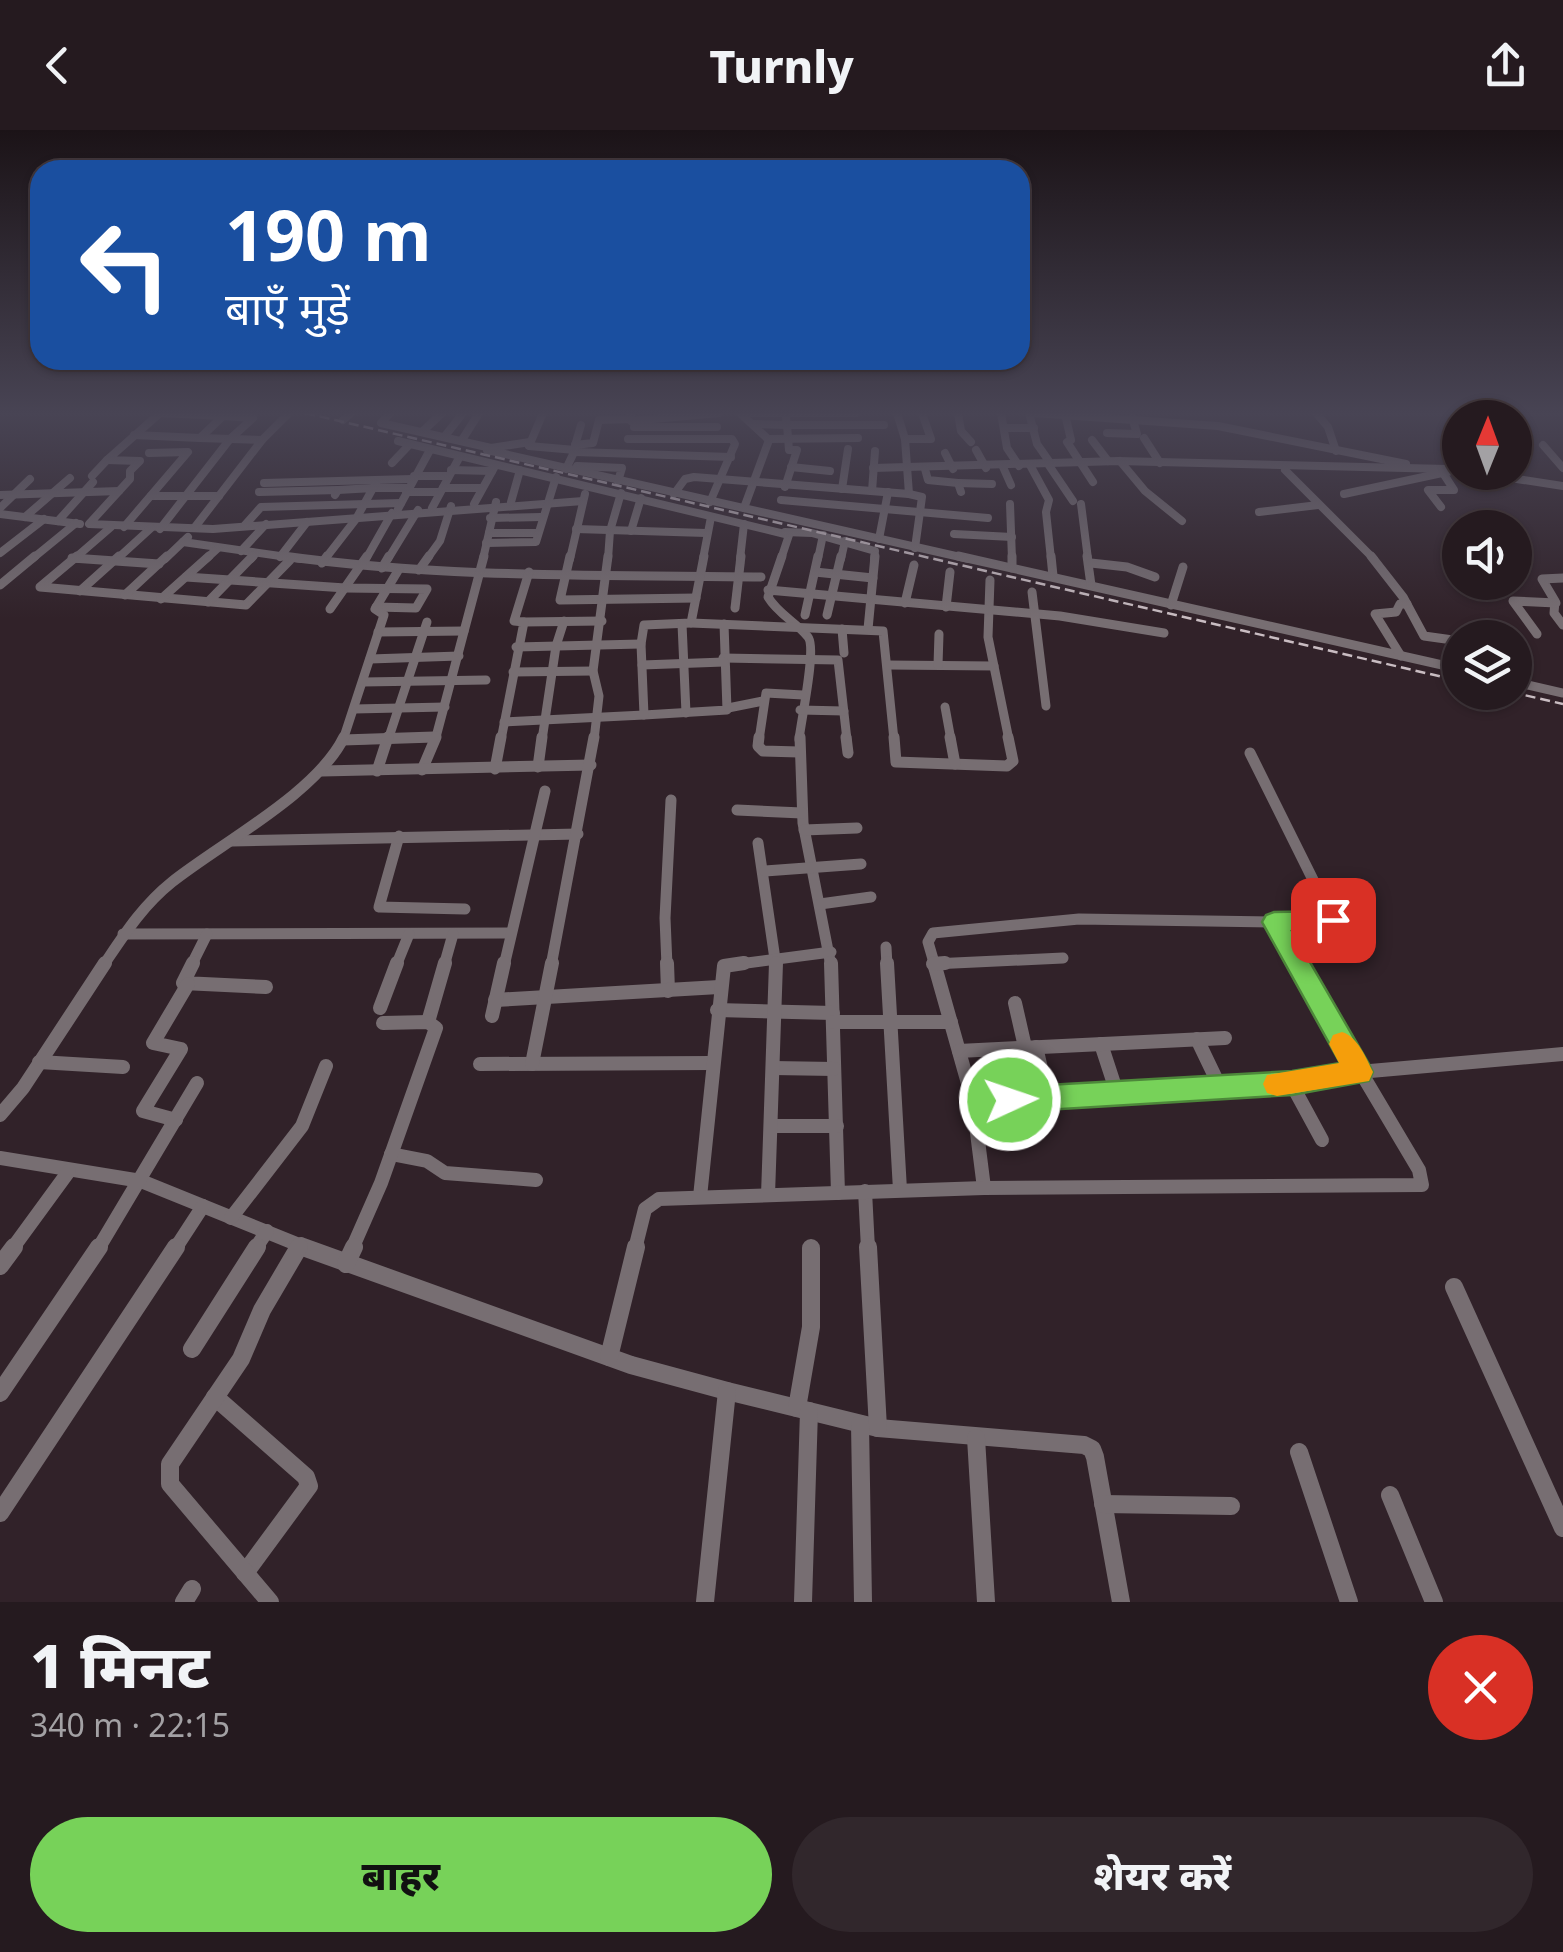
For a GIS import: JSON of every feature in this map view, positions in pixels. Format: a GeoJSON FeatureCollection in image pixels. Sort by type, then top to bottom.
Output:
{"type":"FeatureCollection","features":[{"type":"Feature","properties":{"kind":"street"},"geometry":{"type":"LineString","coordinates":[[27,482],[0,511],[58,521],[156,529],[321,521],[496,502],[583,501]]}},
{"type":"Feature","properties":{"kind":"street"},"geometry":{"type":"LineString","coordinates":[[25,516],[65,482]]}},
{"type":"Feature","properties":{"kind":"street"},"geometry":{"type":"LineString","coordinates":[[58,521],[90,482]]}},
{"type":"Feature","properties":{"kind":"street"},"geometry":{"type":"LineString","coordinates":[[89,524],[126,482]]}},
{"type":"Feature","properties":{"kind":"street"},"geometry":{"type":"LineString","coordinates":[[124,527],[162,482]]}},
{"type":"Feature","properties":{"kind":"street"},"geometry":{"type":"LineString","coordinates":[[80,591],[156,529],[197,482]]}},
{"type":"Feature","properties":{"kind":"street"},"geometry":{"type":"LineString","coordinates":[[125,596],[183,542],[230,482]]}},
{"type":"Feature","properties":{"kind":"street"},"geometry":{"type":"LineString","coordinates":[[284,523],[310,482]]}},
{"type":"Feature","properties":{"kind":"street"},"geometry":{"type":"LineString","coordinates":[[320,482],[261,488],[302,492],[375,484]]}},
{"type":"Feature","properties":{"kind":"street"},"geometry":{"type":"LineString","coordinates":[[321,521],[344,482]]}},
{"type":"Feature","properties":{"kind":"street"},"geometry":{"type":"LineString","coordinates":[[351,482],[415,482]]}},
{"type":"Feature","properties":{"kind":"street"},"geometry":{"type":"LineString","coordinates":[[432,508],[445,482]]}},
{"type":"Feature","properties":{"kind":"street"},"geometry":{"type":"LineString","coordinates":[[474,504],[485,482]]}},
{"type":"Feature","properties":{"kind":"street"},"geometry":{"type":"LineString","coordinates":[[510,502],[516,482]]}},
{"type":"Feature","properties":{"kind":"street"},"geometry":{"type":"LineString","coordinates":[[488,538],[538,533],[554,482]]}},
{"type":"Feature","properties":{"kind":"street"},"geometry":{"type":"LineString","coordinates":[[577,482],[744,524],[823,536],[875,551],[868,629]]}},
{"type":"Feature","properties":{"kind":"street"},"geometry":{"type":"LineString","coordinates":[[621,482],[1442,665]]}},
{"type":"Feature","properties":{"kind":"street"},"geometry":{"type":"LineString","coordinates":[[674,494],[683,482]]}},
{"type":"Feature","properties":{"kind":"street"},"geometry":{"type":"LineString","coordinates":[[710,502],[720,482]]}},
{"type":"Feature","properties":{"kind":"street"},"geometry":{"type":"LineString","coordinates":[[744,508],[755,482]]}},
{"type":"Feature","properties":{"kind":"street"},"geometry":{"type":"LineString","coordinates":[[766,482],[921,496],[915,548]]}},
{"type":"Feature","properties":{"kind":"street"},"geometry":{"type":"LineString","coordinates":[[842,489],[843,482]]}},
{"type":"Feature","properties":{"kind":"street"},"geometry":{"type":"LineString","coordinates":[[872,482],[872,491]]}},
{"type":"Feature","properties":{"kind":"street"},"geometry":{"type":"LineString","coordinates":[[908,482],[909,494]]}},
{"type":"Feature","properties":{"kind":"street"},"geometry":{"type":"LineString","coordinates":[[935,482],[959,488],[992,484]]}},
{"type":"Feature","properties":{"kind":"street"},"geometry":{"type":"LineString","coordinates":[[1039,482],[1049,500],[1046,512],[1052,576]]}},
{"type":"Feature","properties":{"kind":"street"},"geometry":{"type":"LineString","coordinates":[[1063,482],[1077,502],[1091,563],[1091,585]]}},
{"type":"Feature","properties":{"kind":"street"},"geometry":{"type":"LineString","coordinates":[[1137,482],[1182,521]]}},
{"type":"Feature","properties":{"kind":"street"},"geometry":{"type":"LineString","coordinates":[[1296,482],[1372,556],[1407,604],[1424,636],[1442,638]]}},
{"type":"Feature","properties":{"kind":"street"},"geometry":{"type":"LineString","coordinates":[[1344,494],[1401,482]]}},
{"type":"Feature","properties":{"kind":"street"},"geometry":{"type":"LineString","coordinates":[[410,483],[442,490],[481,488]]}},
{"type":"Feature","properties":{"kind":"street"},"geometry":{"type":"LineString","coordinates":[[330,609],[361,567],[410,483]]}},
{"type":"Feature","properties":{"kind":"street"},"geometry":{"type":"LineString","coordinates":[[776,514],[786,483]]}},
{"type":"Feature","properties":{"kind":"street"},"geometry":{"type":"LineString","coordinates":[[322,563],[366,504],[375,484]]}},
{"type":"Feature","properties":{"kind":"street"},"geometry":{"type":"LineString","coordinates":[[587,484],[560,600],[696,598]]}},
{"type":"Feature","properties":{"kind":"street"},"geometry":{"type":"LineString","coordinates":[[808,522],[820,486]]}},
{"type":"Feature","properties":{"kind":"street"},"geometry":{"type":"LineString","coordinates":[[843,529],[853,490]]}},
{"type":"Feature","properties":{"kind":"street"},"geometry":{"type":"LineString","coordinates":[[1441,506],[1428,490],[1442,490]]}},
{"type":"Feature","properties":{"kind":"street"},"geometry":{"type":"LineString","coordinates":[[0,494],[119,492]]}},
{"type":"Feature","properties":{"kind":"street"},"geometry":{"type":"LineString","coordinates":[[880,539],[888,492]]}},
{"type":"Feature","properties":{"kind":"street"},"geometry":{"type":"LineString","coordinates":[[532,1064],[591,764],[599,696],[594,671],[596,646],[610,531],[621,493]]}},
{"type":"Feature","properties":{"kind":"street"},"geometry":{"type":"LineString","coordinates":[[150,496],[219,496]]}},
{"type":"Feature","properties":{"kind":"street"},"geometry":{"type":"LineString","coordinates":[[631,530],[642,498]]}},
{"type":"Feature","properties":{"kind":"street"},"geometry":{"type":"LineString","coordinates":[[781,500],[988,518]]}},
{"type":"Feature","properties":{"kind":"street"},"geometry":{"type":"LineString","coordinates":[[422,770],[453,680],[496,502]]}},
{"type":"Feature","properties":{"kind":"street"},"geometry":{"type":"LineString","coordinates":[[245,525],[261,507],[401,503]]}},
{"type":"Feature","properties":{"kind":"street"},"geometry":{"type":"LineString","coordinates":[[1010,504],[1012,568]]}},
{"type":"Feature","properties":{"kind":"street"},"geometry":{"type":"LineString","coordinates":[[1258,512],[1318,505]]}},
{"type":"Feature","properties":{"kind":"street"},"geometry":{"type":"LineString","coordinates":[[418,570],[440,541],[451,506]]}},
{"type":"Feature","properties":{"kind":"street"},"geometry":{"type":"LineString","coordinates":[[382,568],[418,510]]}},
{"type":"Feature","properties":{"kind":"street"},"geometry":{"type":"LineString","coordinates":[[686,713],[686,624],[696,598],[711,516]]}},
{"type":"Feature","properties":{"kind":"street"},"geometry":{"type":"LineString","coordinates":[[952,555],[956,516]]}},
{"type":"Feature","properties":{"kind":"street"},"geometry":{"type":"LineString","coordinates":[[490,518],[541,517]]}},
{"type":"Feature","properties":{"kind":"street"},"geometry":{"type":"LineString","coordinates":[[0,553],[44,519]]}},
{"type":"Feature","properties":{"kind":"street"},"geometry":{"type":"LineString","coordinates":[[111,527],[40,588],[248,605],[268,583],[308,522]]}},
{"type":"Feature","properties":{"kind":"street"},"geometry":{"type":"LineString","coordinates":[[0,585],[76,523]]}},
{"type":"Feature","properties":{"kind":"street"},"geometry":{"type":"LineString","coordinates":[[241,552],[266,524]]}},
{"type":"Feature","properties":{"kind":"street"},"geometry":{"type":"LineString","coordinates":[[735,608],[744,524]]}},
{"type":"Feature","properties":{"kind":"street"},"geometry":{"type":"LineString","coordinates":[[576,529],[706,533]]}},
{"type":"Feature","properties":{"kind":"street"},"geometry":{"type":"LineString","coordinates":[[785,532],[789,536],[768,590],[773,606],[812,643],[814,658],[800,710],[802,813],[831,952],[838,1192]]}},
{"type":"Feature","properties":{"kind":"street"},"geometry":{"type":"LineString","coordinates":[[954,534],[1012,537]]}},
{"type":"Feature","properties":{"kind":"street"},"geometry":{"type":"LineString","coordinates":[[804,614],[823,536]]}},
{"type":"Feature","properties":{"kind":"street"},"geometry":{"type":"LineString","coordinates":[[827,615],[845,541]]}},
{"type":"Feature","properties":{"kind":"street"},"geometry":{"type":"LineString","coordinates":[[183,542],[361,567],[480,573],[760,577]]}},
{"type":"Feature","properties":{"kind":"street"},"geometry":{"type":"LineString","coordinates":[[161,600],[218,548]]}},
{"type":"Feature","properties":{"kind":"street"},"geometry":{"type":"LineString","coordinates":[[208,602],[255,554]]}},
{"type":"Feature","properties":{"kind":"street"},"geometry":{"type":"LineString","coordinates":[[72,558],[158,564]]}},
{"type":"Feature","properties":{"kind":"street"},"geometry":{"type":"LineString","coordinates":[[1091,563],[1128,567],[1155,577]]}},
{"type":"Feature","properties":{"kind":"street"},"geometry":{"type":"LineString","coordinates":[[905,603],[914,565]]}},
{"type":"Feature","properties":{"kind":"street"},"geometry":{"type":"LineString","coordinates":[[1171,605],[1183,567]]}},
{"type":"Feature","properties":{"kind":"street"},"geometry":{"type":"LineString","coordinates":[[0,1115],[150,900],[322,771],[343,740],[384,615],[375,610],[399,569]]}},
{"type":"Feature","properties":{"kind":"street"},"geometry":{"type":"LineString","coordinates":[[529,572],[514,620],[602,621]]}},
{"type":"Feature","properties":{"kind":"street"},"geometry":{"type":"LineString","coordinates":[[815,572],[873,578]]}},
{"type":"Feature","properties":{"kind":"street"},"geometry":{"type":"LineString","coordinates":[[946,607],[950,572]]}},
{"type":"Feature","properties":{"kind":"street"},"geometry":{"type":"LineString","coordinates":[[186,577],[345,588],[426,589],[416,608],[376,607]]}},
{"type":"Feature","properties":{"kind":"street"},"geometry":{"type":"LineString","coordinates":[[1563,578],[1542,579],[1563,626]]}},
{"type":"Feature","properties":{"kind":"street"},"geometry":{"type":"LineString","coordinates":[[644,715],[644,625],[868,629],[886,634],[894,760],[1011,764],[994,666],[988,612],[990,580]]}},
{"type":"Feature","properties":{"kind":"street"},"geometry":{"type":"LineString","coordinates":[[768,590],[1034,614],[1164,633]]}},
{"type":"Feature","properties":{"kind":"street"},"geometry":{"type":"LineString","coordinates":[[1032,592],[1046,706]]}},
{"type":"Feature","properties":{"kind":"street"},"geometry":{"type":"LineString","coordinates":[[1537,634],[1513,601],[1556,603]]}},
{"type":"Feature","properties":{"kind":"street"},"geometry":{"type":"LineString","coordinates":[[1401,656],[1375,614],[1396,612],[1400,604],[1407,604]]}},
{"type":"Feature","properties":{"kind":"street"},"geometry":{"type":"LineString","coordinates":[[494,769],[524,622]]}},
{"type":"Feature","properties":{"kind":"street"},"geometry":{"type":"LineString","coordinates":[[538,766],[556,646],[564,622]]}},
{"type":"Feature","properties":{"kind":"street"},"geometry":{"type":"LineString","coordinates":[[724,624],[728,708]]}},
{"type":"Feature","properties":{"kind":"street"},"geometry":{"type":"LineString","coordinates":[[378,632],[425,626],[464,631]]}},
{"type":"Feature","properties":{"kind":"street"},"geometry":{"type":"LineString","coordinates":[[377,771],[425,626]]}},
{"type":"Feature","properties":{"kind":"street"},"geometry":{"type":"LineString","coordinates":[[842,629],[844,653]]}},
{"type":"Feature","properties":{"kind":"street"},"geometry":{"type":"LineString","coordinates":[[938,665],[939,634]]}},
{"type":"Feature","properties":{"kind":"street"},"geometry":{"type":"LineString","coordinates":[[516,647],[642,644]]}},
{"type":"Feature","properties":{"kind":"street"},"geometry":{"type":"LineString","coordinates":[[370,658],[459,656]]}},
{"type":"Feature","properties":{"kind":"street"},"geometry":{"type":"LineString","coordinates":[[642,664],[832,659],[841,664],[848,753]]}},
{"type":"Feature","properties":{"kind":"street"},"geometry":{"type":"LineString","coordinates":[[888,665],[994,666]]}},
{"type":"Feature","properties":{"kind":"street"},"geometry":{"type":"LineString","coordinates":[[513,672],[594,671]]}},
{"type":"Feature","properties":{"kind":"street"},"geometry":{"type":"LineString","coordinates":[[363,682],[486,680]]}},
{"type":"Feature","properties":{"kind":"street"},"geometry":{"type":"LineString","coordinates":[[1532,686],[1563,693]]}},
{"type":"Feature","properties":{"kind":"street"},"geometry":{"type":"LineString","coordinates":[[800,752],[759,750],[763,701],[768,691],[803,694]]}},
{"type":"Feature","properties":{"kind":"street"},"geometry":{"type":"LineString","coordinates":[[504,722],[720,712],[763,701]]}},
{"type":"Feature","properties":{"kind":"street"},"geometry":{"type":"LineString","coordinates":[[354,709],[445,707]]}},
{"type":"Feature","properties":{"kind":"street"},"geometry":{"type":"LineString","coordinates":[[945,707],[956,764]]}},
{"type":"Feature","properties":{"kind":"street"},"geometry":{"type":"LineString","coordinates":[[800,710],[844,711]]}},
{"type":"Feature","properties":{"kind":"street"},"geometry":{"type":"LineString","coordinates":[[343,740],[436,736]]}},
{"type":"Feature","properties":{"kind":"street"},"geometry":{"type":"LineString","coordinates":[[1250,753],[1333,920]]}},
{"type":"Feature","properties":{"kind":"street"},"geometry":{"type":"LineString","coordinates":[[322,771],[591,764]]}},
{"type":"Feature","properties":{"kind":"street"},"geometry":{"type":"LineString","coordinates":[[492,1016],[545,790]]}},
{"type":"Feature","properties":{"kind":"street"},"geometry":{"type":"LineString","coordinates":[[668,991],[664,918],[671,800]]}},
{"type":"Feature","properties":{"kind":"street"},"geometry":{"type":"LineString","coordinates":[[737,810],[802,813]]}},
{"type":"Feature","properties":{"kind":"street"},"geometry":{"type":"LineString","coordinates":[[804,830],[857,828]]}},
{"type":"Feature","properties":{"kind":"street"},"geometry":{"type":"LineString","coordinates":[[232,842],[578,834]]}},
{"type":"Feature","properties":{"kind":"street"},"geometry":{"type":"LineString","coordinates":[[400,836],[378,907],[466,909]]}},
{"type":"Feature","properties":{"kind":"street"},"geometry":{"type":"LineString","coordinates":[[758,844],[776,958],[768,1194]]}},
{"type":"Feature","properties":{"kind":"street"},"geometry":{"type":"LineString","coordinates":[[765,871],[861,864]]}},
{"type":"Feature","properties":{"kind":"street"},"geometry":{"type":"LineString","coordinates":[[820,904],[871,897]]}},
{"type":"Feature","properties":{"kind":"street"},"geometry":{"type":"LineString","coordinates":[[984,1188],[973,1102],[928,937],[941,930],[1138,918],[1274,922],[1367,918]]}},
{"type":"Feature","properties":{"kind":"street"},"geometry":{"type":"LineString","coordinates":[[609,1357],[645,1208],[659,1199],[984,1188],[1422,1185],[1419,1170],[1274,922]]}},
{"type":"Feature","properties":{"kind":"street"},"geometry":{"type":"LineString","coordinates":[[123,934],[510,933]]}},
{"type":"Feature","properties":{"kind":"street"},"geometry":{"type":"LineString","coordinates":[[207,934],[182,981],[266,987]]}},
{"type":"Feature","properties":{"kind":"street"},"geometry":{"type":"LineString","coordinates":[[346,1264],[392,1154],[436,1028],[428,1022],[381,1016],[409,934]]}},
{"type":"Feature","properties":{"kind":"street"},"geometry":{"type":"LineString","coordinates":[[428,1022],[453,934]]}},
{"type":"Feature","properties":{"kind":"street"},"geometry":{"type":"LineString","coordinates":[[886,947],[900,1190]]}},
{"type":"Feature","properties":{"kind":"street"},"geometry":{"type":"LineString","coordinates":[[700,1197],[721,972],[728,964],[831,952]]}},
{"type":"Feature","properties":{"kind":"street"},"geometry":{"type":"LineString","coordinates":[[933,964],[1063,958]]}},
{"type":"Feature","properties":{"kind":"street"},"geometry":{"type":"LineString","coordinates":[[176,1120],[147,1114],[143,1107],[181,1049],[156,1045],[154,1038],[188,984]]}},
{"type":"Feature","properties":{"kind":"street"},"geometry":{"type":"LineString","coordinates":[[495,1000],[719,987]]}},
{"type":"Feature","properties":{"kind":"street"},"geometry":{"type":"LineString","coordinates":[[1014,1003],[1048,1098]]}},
{"type":"Feature","properties":{"kind":"street"},"geometry":{"type":"LineString","coordinates":[[717,1010],[893,1022],[952,1022]]}},
{"type":"Feature","properties":{"kind":"street"},"geometry":{"type":"LineString","coordinates":[[959,1051],[1225,1038]]}},
{"type":"Feature","properties":{"kind":"street"},"geometry":{"type":"LineString","coordinates":[[1197,1040],[1220,1087]]}},
{"type":"Feature","properties":{"kind":"street"},"geometry":{"type":"LineString","coordinates":[[1102,1044],[1117,1093]]}},
{"type":"Feature","properties":{"kind":"street"},"geometry":{"type":"LineString","coordinates":[[973,1102],[1292,1083],[1359,1072],[1563,1054]]}},
{"type":"Feature","properties":{"kind":"street"},"geometry":{"type":"LineString","coordinates":[[39,1062],[124,1067]]}},
{"type":"Feature","properties":{"kind":"street"},"geometry":{"type":"LineString","coordinates":[[480,1064],[712,1063]]}},
{"type":"Feature","properties":{"kind":"street"},"geometry":{"type":"LineString","coordinates":[[231,1218],[302,1126],[326,1066]]}},
{"type":"Feature","properties":{"kind":"street"},"geometry":{"type":"LineString","coordinates":[[773,1068],[834,1069]]}},
{"type":"Feature","properties":{"kind":"street"},"geometry":{"type":"LineString","coordinates":[[0,1393],[141,1182],[197,1083]]}},
{"type":"Feature","properties":{"kind":"street"},"geometry":{"type":"LineString","coordinates":[[1292,1083],[1322,1140]]}},
{"type":"Feature","properties":{"kind":"street"},"geometry":{"type":"LineString","coordinates":[[772,1126],[836,1126]]}},
{"type":"Feature","properties":{"kind":"street"},"geometry":{"type":"LineString","coordinates":[[392,1154],[427,1161],[445,1173],[536,1180]]}},
{"type":"Feature","properties":{"kind":"street"},"geometry":{"type":"LineString","coordinates":[[0,1158],[141,1182],[346,1264],[495,1313],[609,1357],[727,1392],[869,1426],[1092,1449],[1120,1602]]}},
{"type":"Feature","properties":{"kind":"street"},"geometry":{"type":"LineString","coordinates":[[0,1266],[70,1172]]}},
{"type":"Feature","properties":{"kind":"street"},"geometry":{"type":"LineString","coordinates":[[863,1602],[869,1426],[865,1191]]}},
{"type":"Feature","properties":{"kind":"street"},"geometry":{"type":"LineString","coordinates":[[0,1513],[203,1206]]}},
{"type":"Feature","properties":{"kind":"street"},"geometry":{"type":"LineString","coordinates":[[192,1349],[267,1231]]}},
{"type":"Feature","properties":{"kind":"street"},"geometry":{"type":"LineString","coordinates":[[270,1602],[170,1484],[168,1476],[178,1449],[242,1359],[262,1310],[301,1244]]}},
{"type":"Feature","properties":{"kind":"street"},"geometry":{"type":"LineString","coordinates":[[803,1602],[803,1410],[811,1327],[811,1248]]}},
{"type":"Feature","properties":{"kind":"street"},"geometry":{"type":"LineString","coordinates":[[1454,1287],[1563,1528]]}},
{"type":"Feature","properties":{"kind":"street"},"geometry":{"type":"LineString","coordinates":[[706,1602],[727,1392]]}},
{"type":"Feature","properties":{"kind":"street"},"geometry":{"type":"LineString","coordinates":[[214,1397],[306,1477],[308,1486],[245,1573]]}},
{"type":"Feature","properties":{"kind":"street"},"geometry":{"type":"LineString","coordinates":[[976,1438],[986,1602]]}},
{"type":"Feature","properties":{"kind":"street"},"geometry":{"type":"LineString","coordinates":[[1300,1452],[1350,1602]]}},
{"type":"Feature","properties":{"kind":"street"},"geometry":{"type":"LineString","coordinates":[[1390,1495],[1434,1602]]}},
{"type":"Feature","properties":{"kind":"street"},"geometry":{"type":"LineString","coordinates":[[1102,1504],[1230,1506]]}},
{"type":"Feature","properties":{"kind":"railway"},"geometry":{"type":"LineString","coordinates":[[601,482],[1442,677]]}},
{"type":"Feature","properties":{"kind":"railway"},"geometry":{"type":"LineString","coordinates":[[1532,697],[1563,704]]}},
{"type":"Feature","properties":{"kind":"slow traffic"},"geometry":{"type":"LineString","coordinates":[[1277,1084],[1359,1072],[1342,1044]]}},
{"type":"Feature","properties":{"kind":"route"},"geometry":{"type":"LineString","coordinates":[[1010,1100],[1292,1083],[1359,1072],[1274,922],[1333,920]]}}]}
